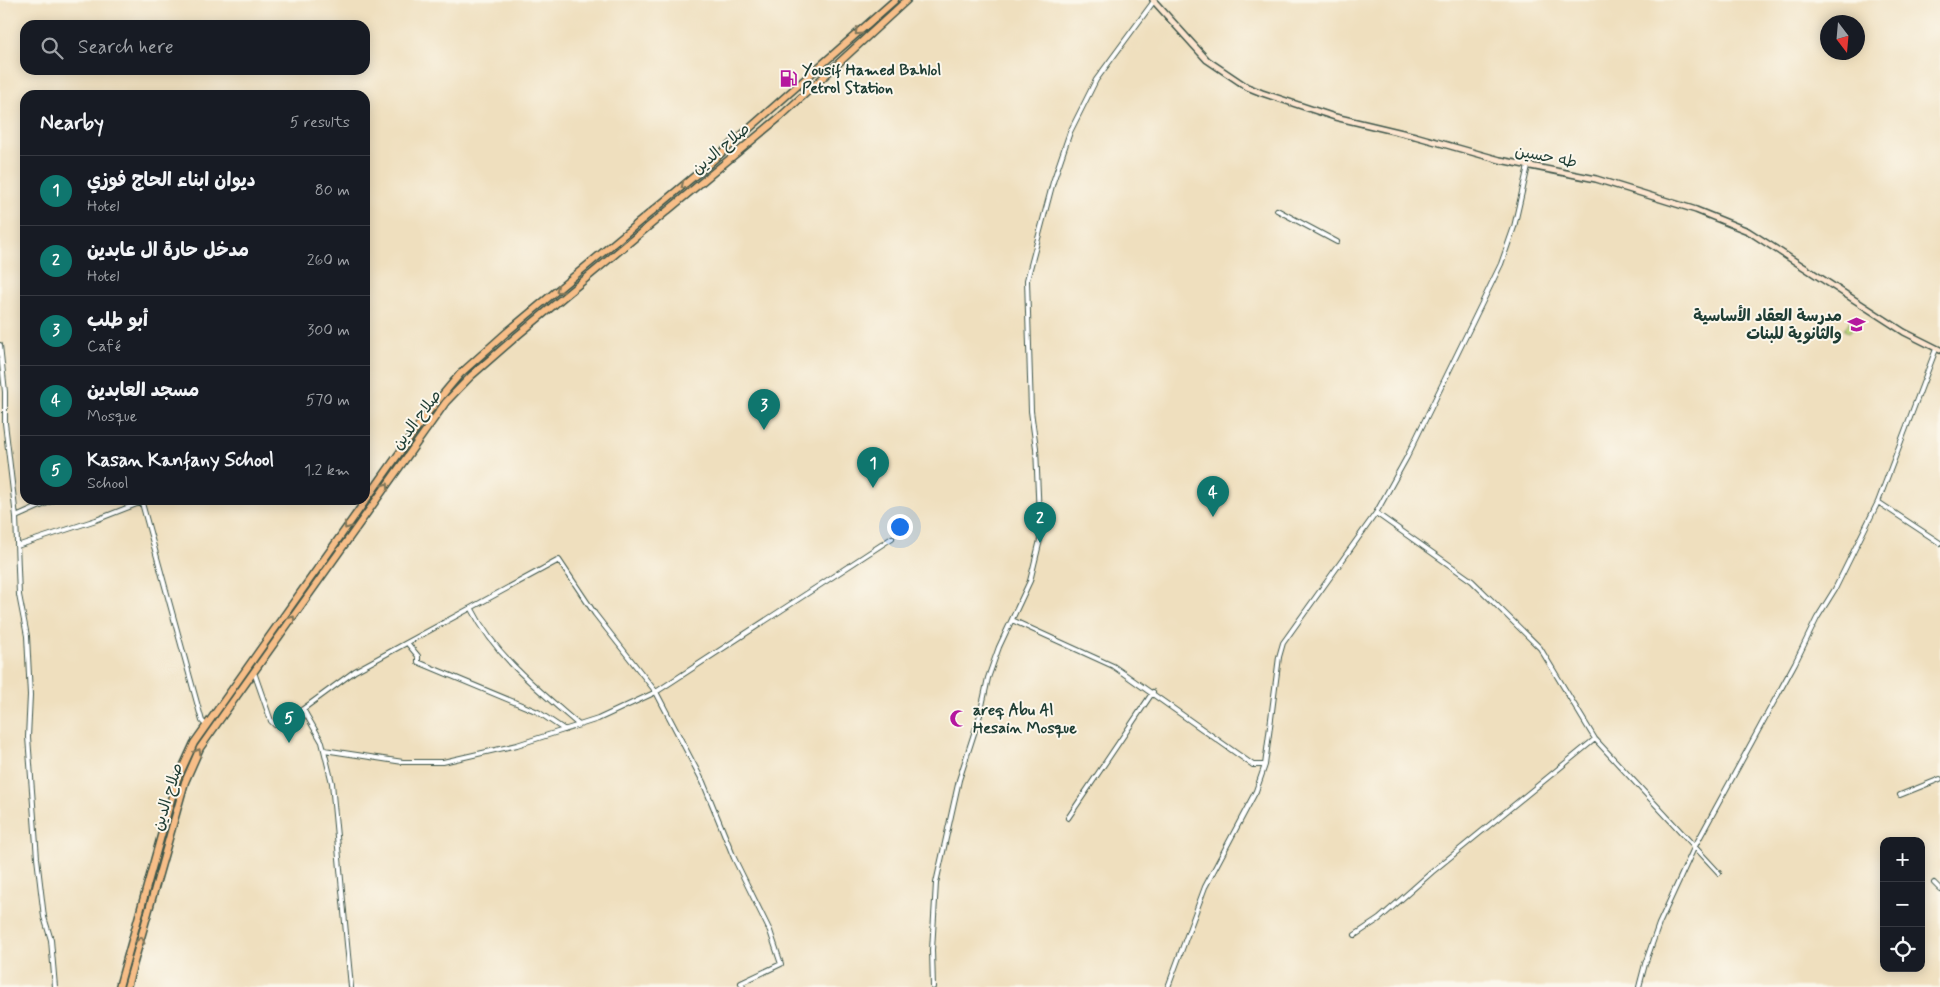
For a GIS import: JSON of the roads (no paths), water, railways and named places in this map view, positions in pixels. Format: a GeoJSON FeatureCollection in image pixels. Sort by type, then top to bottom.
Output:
{"type":"FeatureCollection","features":[{"type":"Feature","properties":{"kind":"highway","name":"صلاح الدين"},"geometry":{"type":"LineString","coordinates":[[370,493],[416,429],[460,374],[507,332],[709,164],[895,0]]}},
{"type":"Feature","properties":{"kind":"highway","name":"صلاح الدين"},"geometry":{"type":"LineString","coordinates":[[127,987],[178,803],[194,760],[226,711],[434,418],[471,376],[724,165],[907,0]]}},
{"type":"Feature","properties":{"kind":"highway"},"geometry":{"type":"LineString","coordinates":[[884,9],[889,16]]}},
{"type":"Feature","properties":{"kind":"highway","name":"صلاح الدين"},"geometry":{"type":"LineString","coordinates":[[119,987],[176,782],[187,756],[206,725],[362,505]]}},
{"type":"Feature","properties":{"kind":"highway"},"geometry":{"type":"LineString","coordinates":[[328,552],[334,553],[336,558]]}},
{"type":"Feature","properties":{"kind":"street","name":"طه حسين"},"geometry":{"type":"LineString","coordinates":[[1154,0],[1207,60],[1246,86],[1335,117],[1528,166],[1596,179],[1662,199],[1737,226],[1904,332],[1939,351]]}},
{"type":"Feature","properties":{"kind":"street"},"geometry":{"type":"LineString","coordinates":[[933,987],[932,950],[936,883],[959,780],[980,715],[988,678],[1030,581],[1040,540],[1036,448],[1031,411],[1027,280],[1053,182],[1070,132],[1096,80],[1154,0]]}},
{"type":"Feature","properties":{"kind":"street"},"geometry":{"type":"LineString","coordinates":[[1168,987],[1205,887],[1256,791],[1265,765],[1279,657],[1283,643],[1376,513],[1407,457],[1492,285],[1514,227],[1528,166]]}},
{"type":"Feature","properties":{"kind":"street"},"geometry":{"type":"LineString","coordinates":[[1277,210],[1337,242]]}},
{"type":"Feature","properties":{"kind":"street"},"geometry":{"type":"LineString","coordinates":[[0,345],[5,385],[5,423],[16,517],[19,595],[27,636],[30,695],[28,737],[37,858],[44,917],[51,940],[55,987]]}},
{"type":"Feature","properties":{"kind":"street"},"geometry":{"type":"LineString","coordinates":[[1639,987],[1659,924],[1694,848],[1795,663],[1817,618],[1835,589],[1878,502],[1939,351]]}},
{"type":"Feature","properties":{"kind":"street"},"geometry":{"type":"LineString","coordinates":[[1878,502],[1940,543]]}},
{"type":"Feature","properties":{"kind":"street"},"geometry":{"type":"LineString","coordinates":[[16,517],[43,505]]}},
{"type":"Feature","properties":{"kind":"street"},"geometry":{"type":"LineString","coordinates":[[17,546],[136,505]]}},
{"type":"Feature","properties":{"kind":"street"},"geometry":{"type":"LineString","coordinates":[[143,505],[191,686],[202,721],[206,725]]}},
{"type":"Feature","properties":{"kind":"street"},"geometry":{"type":"LineString","coordinates":[[1376,513],[1472,581],[1540,648],[1595,739],[1719,873]]}},
{"type":"Feature","properties":{"kind":"street"},"geometry":{"type":"LineString","coordinates":[[324,750],[403,762],[435,763],[517,745],[579,725],[656,692],[892,538]]}},
{"type":"Feature","properties":{"kind":"street"},"geometry":{"type":"LineString","coordinates":[[255,675],[271,721],[275,725],[282,724],[354,671],[408,644],[559,560],[595,614],[656,692],[703,782],[734,858],[770,931],[781,964],[741,983],[743,987]]}},
{"type":"Feature","properties":{"kind":"street"},"geometry":{"type":"LineString","coordinates":[[472,609],[479,622],[508,661],[579,725]]}},
{"type":"Feature","properties":{"kind":"street"},"geometry":{"type":"LineString","coordinates":[[1012,620],[1114,666],[1254,765],[1265,765]]}},
{"type":"Feature","properties":{"kind":"street"},"geometry":{"type":"LineString","coordinates":[[408,644],[418,656],[418,662],[538,712],[564,730]]}},
{"type":"Feature","properties":{"kind":"street"},"geometry":{"type":"LineString","coordinates":[[1068,818],[1153,692]]}},
{"type":"Feature","properties":{"kind":"street"},"geometry":{"type":"LineString","coordinates":[[303,709],[324,750],[332,783],[351,987]]}},
{"type":"Feature","properties":{"kind":"street"},"geometry":{"type":"LineString","coordinates":[[1355,935],[1379,919],[1432,872],[1595,739]]}},
{"type":"Feature","properties":{"kind":"street"},"geometry":{"type":"LineString","coordinates":[[1900,795],[1940,779]]}},
{"type":"Feature","properties":{"kind":"street"},"geometry":{"type":"LineString","coordinates":[[1934,882],[1940,889]]}},
{"type":"Feature","properties":{"kind":"place","name":"Yousif Hamed Bahlol Petrol Station"},"geometry":{"type":"Point","coordinates":[788,79]}},
{"type":"Feature","properties":{"kind":"place","name":"مدرسة العقاد الأساسية والثانوية للبنات"},"geometry":{"type":"Point","coordinates":[1856,325]}},
{"type":"Feature","properties":{"kind":"place","name":"أبو طلب"},"geometry":{"type":"Point","coordinates":[764,430]}},
{"type":"Feature","properties":{"kind":"place","name":"ديوان ابناء الحاج فوزي"},"geometry":{"type":"Point","coordinates":[873,488]}},
{"type":"Feature","properties":{"kind":"place","name":"مسجد العابدين"},"geometry":{"type":"Point","coordinates":[1213,517]}},
{"type":"Feature","properties":{"kind":"place","name":"مدخل حارة ال عابدين"},"geometry":{"type":"Point","coordinates":[1040,543]}},
{"type":"Feature","properties":{"kind":"place","name":"areq Abu Al Hesain Mosque"},"geometry":{"type":"Point","coordinates":[959,719]}},
{"type":"Feature","properties":{"kind":"place","name":"Kasan Kanfany School"},"geometry":{"type":"Point","coordinates":[289,743]}}]}
